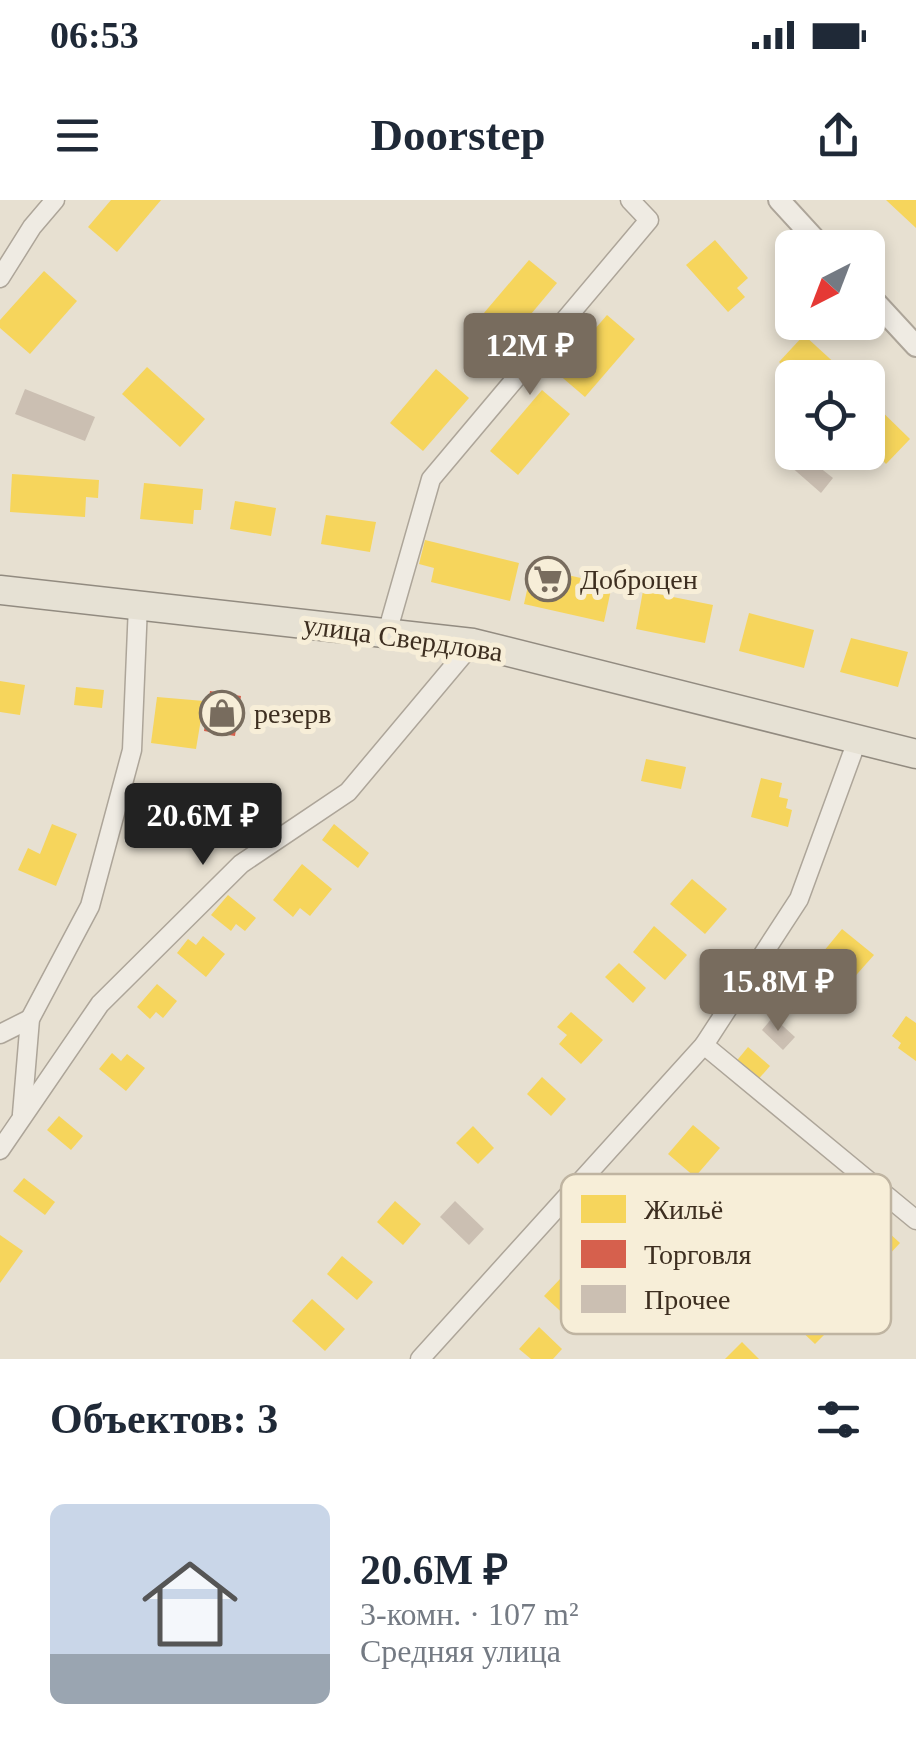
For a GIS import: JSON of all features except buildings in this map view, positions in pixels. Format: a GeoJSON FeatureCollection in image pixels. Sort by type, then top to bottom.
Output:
{"type":"FeatureCollection","features":[{"type":"Feature","properties":{"kind":"main road","name":"улица Свердлова"},"geometry":{"type":"LineString","coordinates":[[0,590],[474,642],[916,754]]}},
{"type":"Feature","properties":{"kind":"street"},"geometry":{"type":"LineString","coordinates":[[0,278],[32,227],[55,200]]}},
{"type":"Feature","properties":{"kind":"street"},"geometry":{"type":"LineString","coordinates":[[387,633],[431,479],[649,220],[630,200]]}},
{"type":"Feature","properties":{"kind":"street"},"geometry":{"type":"LineString","coordinates":[[779,200],[807,230]]}},
{"type":"Feature","properties":{"kind":"street"},"geometry":{"type":"LineString","coordinates":[[885,312],[916,346]]}},
{"type":"Feature","properties":{"kind":"street"},"geometry":{"type":"LineString","coordinates":[[22,1117],[30,1019],[90,906],[128,768],[138,606]]}},
{"type":"Feature","properties":{"kind":"street"},"geometry":{"type":"LineString","coordinates":[[0,1150],[100,1004],[240,864],[348,792],[474,642]]}},
{"type":"Feature","properties":{"kind":"street"},"geometry":{"type":"LineString","coordinates":[[587,1174],[704,1045],[799,899],[858,738]]}},
{"type":"Feature","properties":{"kind":"street"},"geometry":{"type":"LineString","coordinates":[[0,1034],[30,1019]]}},
{"type":"Feature","properties":{"kind":"street"},"geometry":{"type":"LineString","coordinates":[[704,1045],[860,1174]]}},
{"type":"Feature","properties":{"kind":"street"},"geometry":{"type":"LineString","coordinates":[[891,1199],[916,1220]]}},
{"type":"Feature","properties":{"kind":"street"},"geometry":{"type":"LineString","coordinates":[[420,1359],[561,1203]]}},
{"type":"Feature","properties":{"kind":"place","name":"Доброцен"},"geometry":{"type":"Point","coordinates":[548,579]}},
{"type":"Feature","properties":{"kind":"place","name":"резерв"},"geometry":{"type":"Point","coordinates":[222,713]}}]}
